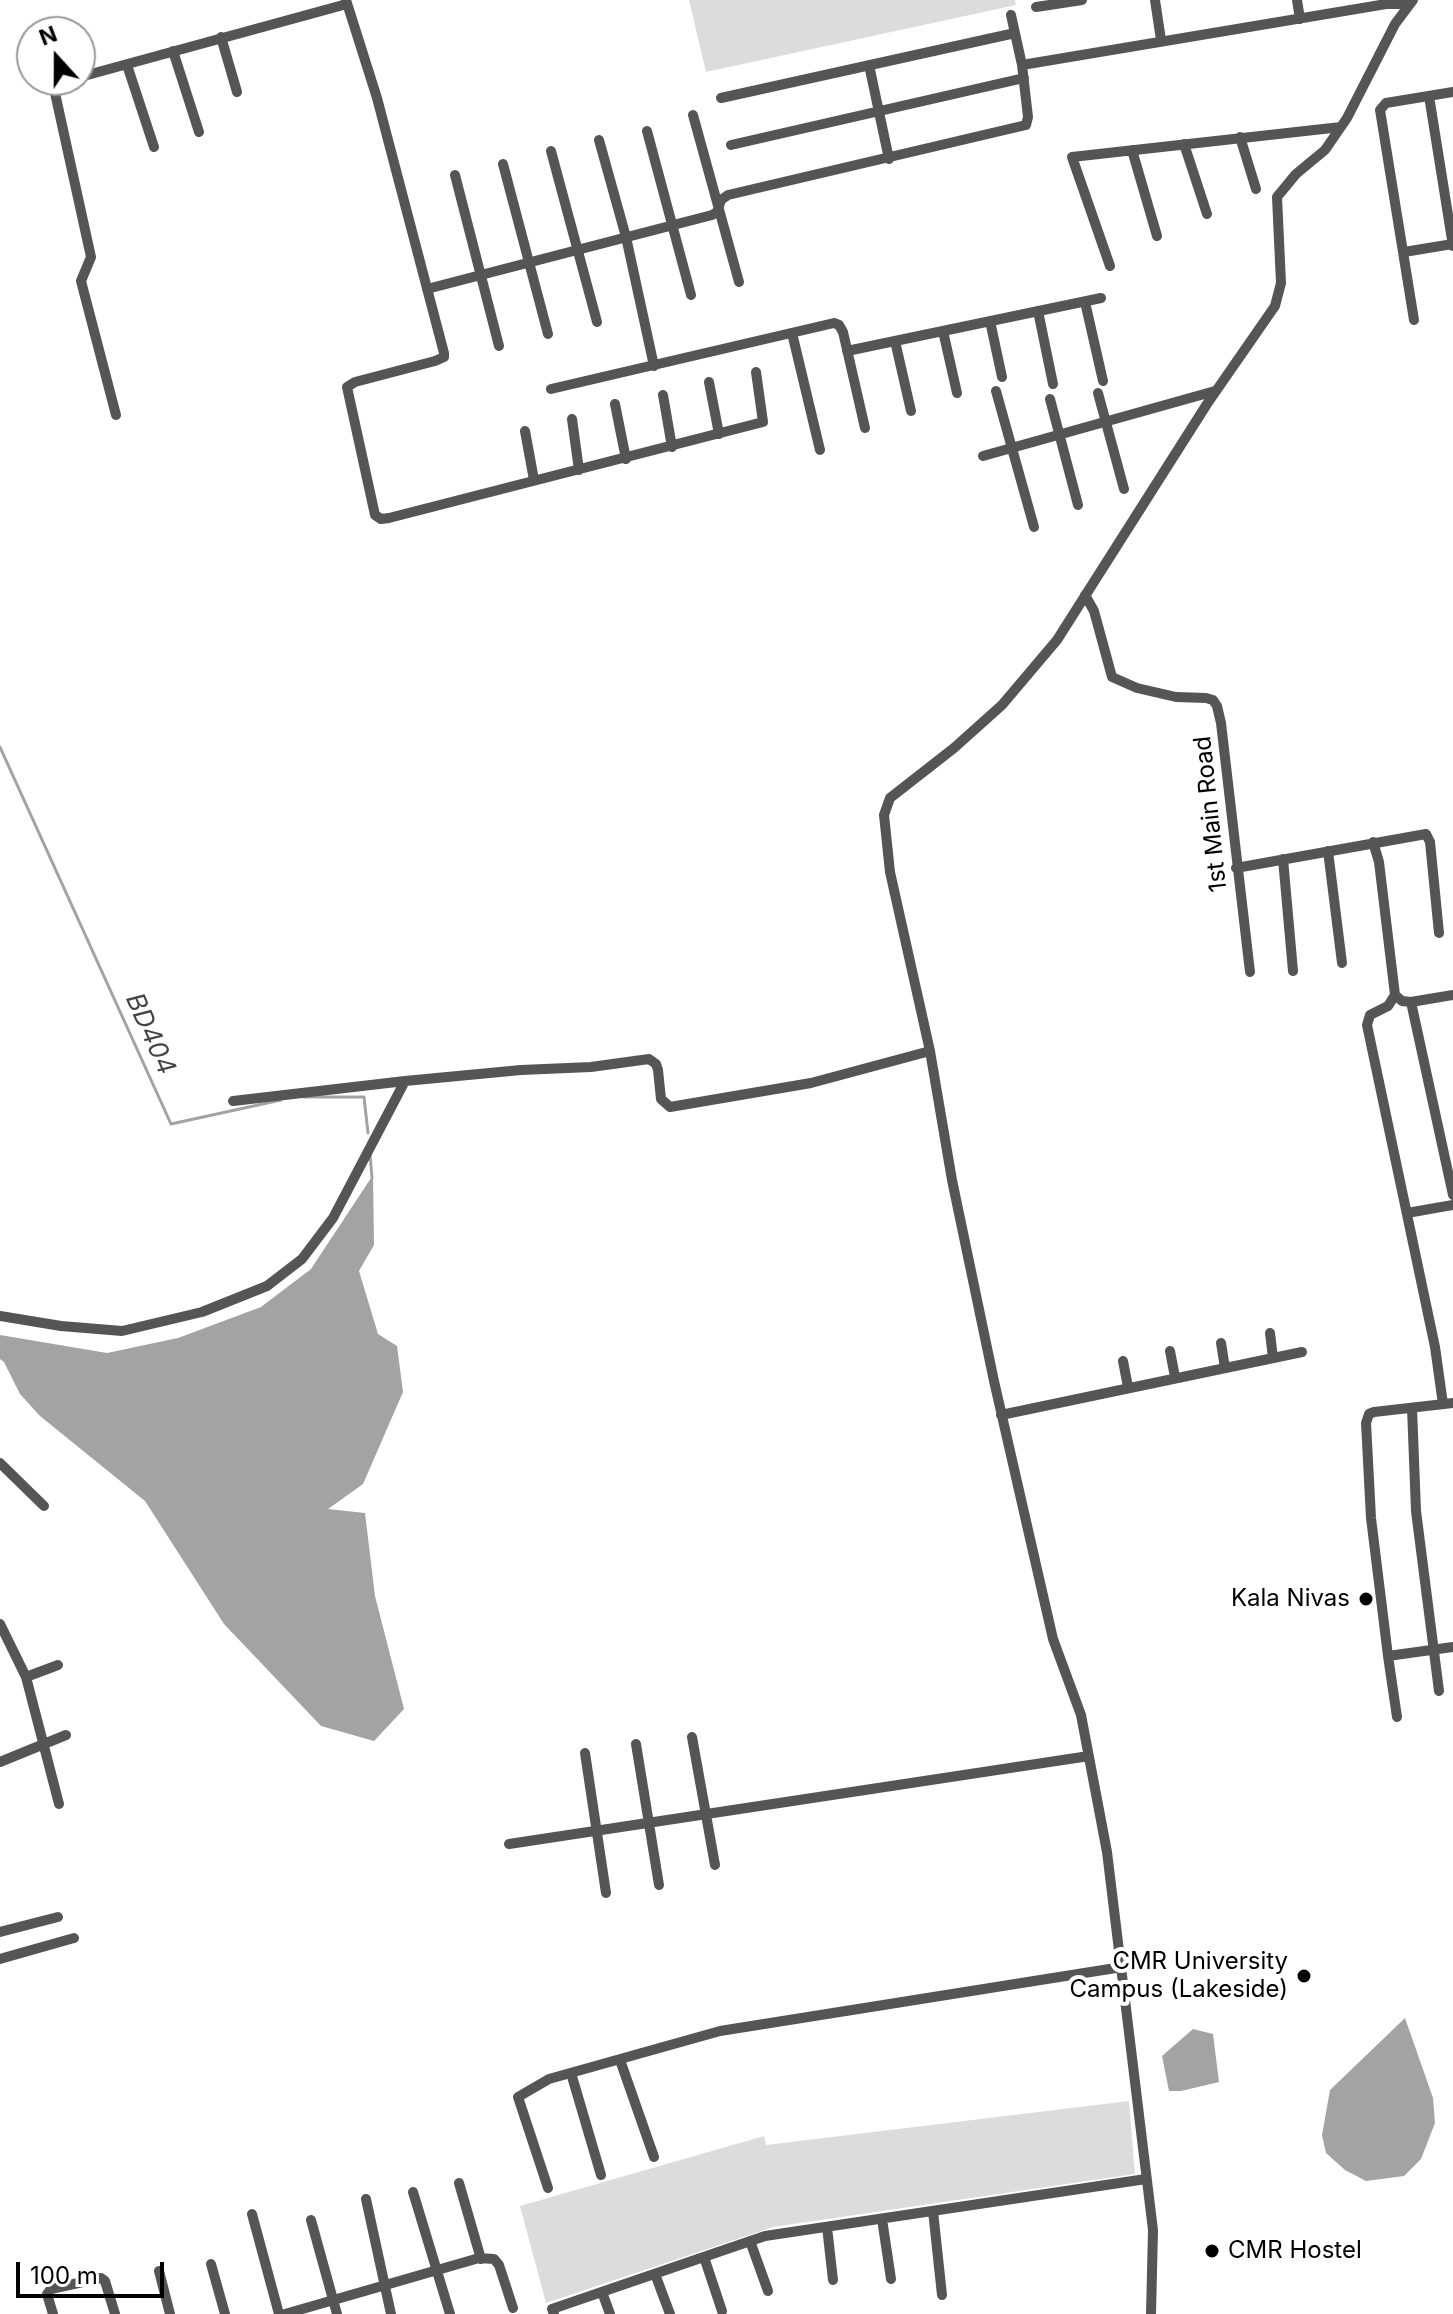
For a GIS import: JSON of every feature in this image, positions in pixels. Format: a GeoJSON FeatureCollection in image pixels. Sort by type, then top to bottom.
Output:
{"type":"FeatureCollection","features":[{"type":"Feature","properties":{"kind":"street"},"geometry":{"type":"LineString","coordinates":[[1036,7],[1082,0]]}},
{"type":"Feature","properties":{"kind":"street"},"geometry":{"type":"LineString","coordinates":[[1155,0],[1161,40]]}},
{"type":"Feature","properties":{"kind":"street"},"geometry":{"type":"LineString","coordinates":[[1297,0],[1300,19]]}},
{"type":"Feature","properties":{"kind":"street"},"geometry":{"type":"LineString","coordinates":[[96,73],[346,2],[377,98],[444,357],[355,382],[347,387],[375,515],[381,519],[763,422],[756,372]]}},
{"type":"Feature","properties":{"kind":"street"},"geometry":{"type":"LineString","coordinates":[[1022,65],[1161,40],[1412,2]]}},
{"type":"Feature","properties":{"kind":"street"},"geometry":{"type":"LineString","coordinates":[[1151,2314],[1153,2230],[1107,1852],[1081,1715],[1053,1639],[1001,1415],[952,1180],[930,1051],[890,872],[884,835],[885,807],[890,798],[954,748],[1002,705],[1057,640],[1215,391],[1275,306],[1281,283],[1277,197],[1296,174],[1325,150],[1341,127],[1395,24],[1412,2]]}},
{"type":"Feature","properties":{"kind":"street"},"geometry":{"type":"LineString","coordinates":[[427,289],[712,215],[728,195],[1026,125],[1024,78],[1011,15]]}},
{"type":"Feature","properties":{"kind":"street"},"geometry":{"type":"LineString","coordinates":[[721,98],[1015,33]]}},
{"type":"Feature","properties":{"kind":"street"},"geometry":{"type":"LineString","coordinates":[[221,37],[237,92]]}},
{"type":"Feature","properties":{"kind":"street"},"geometry":{"type":"LineString","coordinates":[[173,51],[199,132]]}},
{"type":"Feature","properties":{"kind":"street"},"geometry":{"type":"LineString","coordinates":[[127,65],[154,147]]}},
{"type":"Feature","properties":{"kind":"street"},"geometry":{"type":"LineString","coordinates":[[869,65],[889,159]]}},
{"type":"Feature","properties":{"kind":"street"},"geometry":{"type":"LineString","coordinates":[[731,145],[1024,78]]}},
{"type":"Feature","properties":{"kind":"street"},"geometry":{"type":"LineString","coordinates":[[1414,320],[1380,110],[1386,103],[1453,92]]}},
{"type":"Feature","properties":{"kind":"street"},"geometry":{"type":"LineString","coordinates":[[56,96],[91,257],[81,281],[116,415]]}},
{"type":"Feature","properties":{"kind":"street"},"geometry":{"type":"LineString","coordinates":[[1404,252],[1453,245],[1429,96]]}},
{"type":"Feature","properties":{"kind":"street"},"geometry":{"type":"LineString","coordinates":[[693,115],[739,282]]}},
{"type":"Feature","properties":{"kind":"street"},"geometry":{"type":"LineString","coordinates":[[1110,266],[1072,157],[1341,127]]}},
{"type":"Feature","properties":{"kind":"street"},"geometry":{"type":"LineString","coordinates":[[647,131],[691,295]]}},
{"type":"Feature","properties":{"kind":"street"},"geometry":{"type":"LineString","coordinates":[[1240,137],[1256,189]]}},
{"type":"Feature","properties":{"kind":"street"},"geometry":{"type":"LineString","coordinates":[[599,140],[626,237],[654,366]]}},
{"type":"Feature","properties":{"kind":"street"},"geometry":{"type":"LineString","coordinates":[[1184,144],[1207,214]]}},
{"type":"Feature","properties":{"kind":"street"},"geometry":{"type":"LineString","coordinates":[[1132,150],[1157,236]]}},
{"type":"Feature","properties":{"kind":"street"},"geometry":{"type":"LineString","coordinates":[[551,151],[597,322]]}},
{"type":"Feature","properties":{"kind":"street"},"geometry":{"type":"LineString","coordinates":[[503,164],[548,334]]}},
{"type":"Feature","properties":{"kind":"street"},"geometry":{"type":"LineString","coordinates":[[455,175],[499,346]]}},
{"type":"Feature","properties":{"kind":"street"},"geometry":{"type":"LineString","coordinates":[[847,351],[1101,298]]}},
{"type":"Feature","properties":{"kind":"street"},"geometry":{"type":"LineString","coordinates":[[1085,302],[1103,381]]}},
{"type":"Feature","properties":{"kind":"street"},"geometry":{"type":"LineString","coordinates":[[1038,311],[1053,384]]}},
{"type":"Feature","properties":{"kind":"street"},"geometry":{"type":"LineString","coordinates":[[990,321],[1002,377]]}},
{"type":"Feature","properties":{"kind":"street"},"geometry":{"type":"LineString","coordinates":[[551,389],[834,323],[843,332],[865,428]]}},
{"type":"Feature","properties":{"kind":"street"},"geometry":{"type":"LineString","coordinates":[[943,331],[957,393]]}},
{"type":"Feature","properties":{"kind":"street"},"geometry":{"type":"LineString","coordinates":[[792,333],[820,450]]}},
{"type":"Feature","properties":{"kind":"street"},"geometry":{"type":"LineString","coordinates":[[895,341],[911,411]]}},
{"type":"Feature","properties":{"kind":"street"},"geometry":{"type":"LineString","coordinates":[[709,382],[719,434]]}},
{"type":"Feature","properties":{"kind":"street"},"geometry":{"type":"LineString","coordinates":[[996,391],[1034,527]]}},
{"type":"Feature","properties":{"kind":"street"},"geometry":{"type":"LineString","coordinates":[[983,456],[1215,391]]}},
{"type":"Feature","properties":{"kind":"street"},"geometry":{"type":"LineString","coordinates":[[1098,393],[1124,489]]}},
{"type":"Feature","properties":{"kind":"street"},"geometry":{"type":"LineString","coordinates":[[663,395],[672,447]]}},
{"type":"Feature","properties":{"kind":"street"},"geometry":{"type":"LineString","coordinates":[[1050,399],[1078,505]]}},
{"type":"Feature","properties":{"kind":"street"},"geometry":{"type":"LineString","coordinates":[[615,404],[626,459]]}},
{"type":"Feature","properties":{"kind":"street"},"geometry":{"type":"LineString","coordinates":[[572,419],[579,470]]}},
{"type":"Feature","properties":{"kind":"street"},"geometry":{"type":"LineString","coordinates":[[525,431],[534,480]]}},
{"type":"Feature","properties":{"kind":"street","name":"1st Main Road"},"geometry":{"type":"LineString","coordinates":[[1085,595],[1094,611],[1112,677],[1137,688],[1176,697],[1206,698],[1213,700],[1217,706],[1250,972]]}},
{"type":"Feature","properties":{"kind":"street"},"geometry":{"type":"LineString","coordinates":[[1236,868],[1426,834],[1430,842],[1439,933]]}},
{"type":"Feature","properties":{"kind":"street"},"geometry":{"type":"LineString","coordinates":[[1373,842],[1379,862],[1395,995],[1388,1006],[1370,1015],[1367,1025],[1448,1404],[1374,1412],[1369,1414],[1366,1423],[1371,1518],[1397,1717]]}},
{"type":"Feature","properties":{"kind":"street"},"geometry":{"type":"LineString","coordinates":[[1328,851],[1342,963]]}},
{"type":"Feature","properties":{"kind":"street"},"geometry":{"type":"LineString","coordinates":[[1283,859],[1293,971]]}},
{"type":"Feature","properties":{"kind":"street"},"geometry":{"type":"LineString","coordinates":[[1395,995],[1402,1001],[1411,1002],[1453,995]]}},
{"type":"Feature","properties":{"kind":"street"},"geometry":{"type":"LineString","coordinates":[[1411,1002],[1453,1195]]}},
{"type":"Feature","properties":{"kind":"street"},"geometry":{"type":"LineString","coordinates":[[233,1101],[405,1081],[591,1067],[649,1059],[658,1070],[661,1099],[670,1107],[811,1083],[930,1051]]}},
{"type":"Feature","properties":{"kind":"street"},"geometry":{"type":"LineString","coordinates":[[0,1316],[61,1326],[122,1331],[202,1312],[267,1286],[302,1259],[333,1218],[405,1081]]}},
{"type":"Feature","properties":{"kind":"street"},"geometry":{"type":"LineString","coordinates":[[1407,1213],[1453,1205]]}},
{"type":"Feature","properties":{"kind":"street"},"geometry":{"type":"LineString","coordinates":[[1270,1333],[1273,1358]]}},
{"type":"Feature","properties":{"kind":"street"},"geometry":{"type":"LineString","coordinates":[[1221,1343],[1225,1368]]}},
{"type":"Feature","properties":{"kind":"street"},"geometry":{"type":"LineString","coordinates":[[1170,1351],[1175,1377]]}},
{"type":"Feature","properties":{"kind":"street"},"geometry":{"type":"LineString","coordinates":[[1001,1415],[1302,1352]]}},
{"type":"Feature","properties":{"kind":"street"},"geometry":{"type":"LineString","coordinates":[[1123,1361],[1128,1387]]}},
{"type":"Feature","properties":{"kind":"street"},"geometry":{"type":"LineString","coordinates":[[1412,1408],[1416,1511],[1439,1691]]}},
{"type":"Feature","properties":{"kind":"street"},"geometry":{"type":"LineString","coordinates":[[0,1463],[44,1506]]}},
{"type":"Feature","properties":{"kind":"street"},"geometry":{"type":"LineString","coordinates":[[0,1624],[26,1677],[59,1804]]}},
{"type":"Feature","properties":{"kind":"street"},"geometry":{"type":"LineString","coordinates":[[1388,1656],[1453,1647]]}},
{"type":"Feature","properties":{"kind":"street"},"geometry":{"type":"LineString","coordinates":[[26,1677],[58,1665]]}},
{"type":"Feature","properties":{"kind":"street"},"geometry":{"type":"LineString","coordinates":[[0,1762],[66,1735]]}},
{"type":"Feature","properties":{"kind":"street"},"geometry":{"type":"LineString","coordinates":[[692,1737],[715,1865]]}},
{"type":"Feature","properties":{"kind":"street"},"geometry":{"type":"LineString","coordinates":[[636,1744],[659,1885]]}},
{"type":"Feature","properties":{"kind":"street"},"geometry":{"type":"LineString","coordinates":[[585,1753],[606,1893]]}},
{"type":"Feature","properties":{"kind":"street"},"geometry":{"type":"LineString","coordinates":[[509,1844],[1089,1756]]}},
{"type":"Feature","properties":{"kind":"street"},"geometry":{"type":"LineString","coordinates":[[0,1932],[58,1917]]}},
{"type":"Feature","properties":{"kind":"street"},"geometry":{"type":"LineString","coordinates":[[0,1959],[74,1938]]}},
{"type":"Feature","properties":{"kind":"street"},"geometry":{"type":"LineString","coordinates":[[548,2188],[518,2097],[549,2079],[720,2031],[1122,1967]]}},
{"type":"Feature","properties":{"kind":"street"},"geometry":{"type":"LineString","coordinates":[[620,2060],[654,2157]]}},
{"type":"Feature","properties":{"kind":"street"},"geometry":{"type":"LineString","coordinates":[[571,2073],[601,2175]]}},
{"type":"Feature","properties":{"kind":"street"},"geometry":{"type":"LineString","coordinates":[[554,2314],[552,2309],[765,2236],[1146,2179]]}},
{"type":"Feature","properties":{"kind":"street"},"geometry":{"type":"LineString","coordinates":[[459,2183],[481,2259]]}},
{"type":"Feature","properties":{"kind":"street"},"geometry":{"type":"LineString","coordinates":[[413,2192],[450,2314]]}},
{"type":"Feature","properties":{"kind":"street"},"geometry":{"type":"LineString","coordinates":[[366,2199],[391,2314]]}},
{"type":"Feature","properties":{"kind":"street"},"geometry":{"type":"LineString","coordinates":[[933,2211],[942,2295]]}},
{"type":"Feature","properties":{"kind":"street"},"geometry":{"type":"LineString","coordinates":[[252,2214],[279,2314]]}},
{"type":"Feature","properties":{"kind":"street"},"geometry":{"type":"LineString","coordinates":[[882,2219],[891,2279]]}},
{"type":"Feature","properties":{"kind":"street"},"geometry":{"type":"LineString","coordinates":[[311,2220],[337,2314]]}},
{"type":"Feature","properties":{"kind":"street"},"geometry":{"type":"LineString","coordinates":[[827,2227],[833,2280]]}},
{"type":"Feature","properties":{"kind":"street"},"geometry":{"type":"LineString","coordinates":[[750,2241],[768,2291]]}},
{"type":"Feature","properties":{"kind":"street"},"geometry":{"type":"LineString","coordinates":[[704,2257],[722,2311]]}},
{"type":"Feature","properties":{"kind":"street"},"geometry":{"type":"LineString","coordinates":[[285,2314],[481,2259],[494,2259],[499,2265],[513,2308]]}},
{"type":"Feature","properties":{"kind":"street"},"geometry":{"type":"LineString","coordinates":[[211,2264],[225,2314]]}},
{"type":"Feature","properties":{"kind":"street"},"geometry":{"type":"LineString","coordinates":[[159,2271],[170,2314]]}},
{"type":"Feature","properties":{"kind":"street"},"geometry":{"type":"LineString","coordinates":[[655,2274],[670,2314]]}},
{"type":"Feature","properties":{"kind":"street"},"geometry":{"type":"LineString","coordinates":[[53,2314],[47,2294],[51,2289],[101,2278],[105,2281],[115,2314]]}},
{"type":"Feature","properties":{"kind":"street"},"geometry":{"type":"LineString","coordinates":[[602,2292],[610,2314]]}},
{"type":"Feature","properties":{"kind":"shaded area"},"geometry":{"type":"Polygon","coordinates":[[[689,0],[1015,0],[1016,5],[706,72],[689,0]]]}},
{"type":"Feature","properties":{"kind":"shaded area"},"geometry":{"type":"Polygon","coordinates":[[[373,1175],[374,1245],[359,1271],[378,1334],[397,1346],[403,1392],[363,1484],[328,1509],[365,1513],[375,1596],[404,1709],[374,1741],[321,1726],[224,1624],[145,1501],[40,1416],[20,1394],[0,1359],[0,1335],[107,1353],[178,1338],[261,1307],[311,1269],[373,1175]]]}},
{"type":"Feature","properties":{"kind":"shaded area"},"geometry":{"type":"Polygon","coordinates":[[[1405,2018],[1433,2098],[1435,2123],[1421,2159],[1404,2176],[1366,2181],[1345,2170],[1326,2153],[1322,2135],[1330,2090],[1405,2018]]]}},
{"type":"Feature","properties":{"kind":"shaded area"},"geometry":{"type":"Polygon","coordinates":[[[1193,2029],[1213,2034],[1219,2082],[1169,2091],[1162,2056],[1193,2029]]]}},
{"type":"Feature","properties":{"kind":"shaded area"},"geometry":{"type":"Polygon","coordinates":[[[1129,2101],[1135,2174],[773,2227],[546,2303],[520,2206],[764,2136],[766,2145],[1129,2101]]]}},
{"type":"Feature","properties":{"kind":"waterway","name":"BD404"},"geometry":{"type":"LineString","coordinates":[[0,747],[171,1124],[281,1100]]}},
{"type":"Feature","properties":{"kind":"waterway","name":"BD404"},"geometry":{"type":"LineString","coordinates":[[304,1097],[364,1097],[368,1133]]}},
{"type":"Feature","properties":{"kind":"waterway","name":"BD404"},"geometry":{"type":"LineString","coordinates":[[370,1154],[372,1178]]}},
{"type":"Feature","properties":{"kind":"place","name":"Kala Nivas"},"geometry":{"type":"Point","coordinates":[1366,1599]}},
{"type":"Feature","properties":{"kind":"place","name":"CMR University Campus (Lakeside)"},"geometry":{"type":"Point","coordinates":[1304,1976]}},
{"type":"Feature","properties":{"kind":"place","name":"CMR Hostel"},"geometry":{"type":"Point","coordinates":[1212,2251]}}]}
